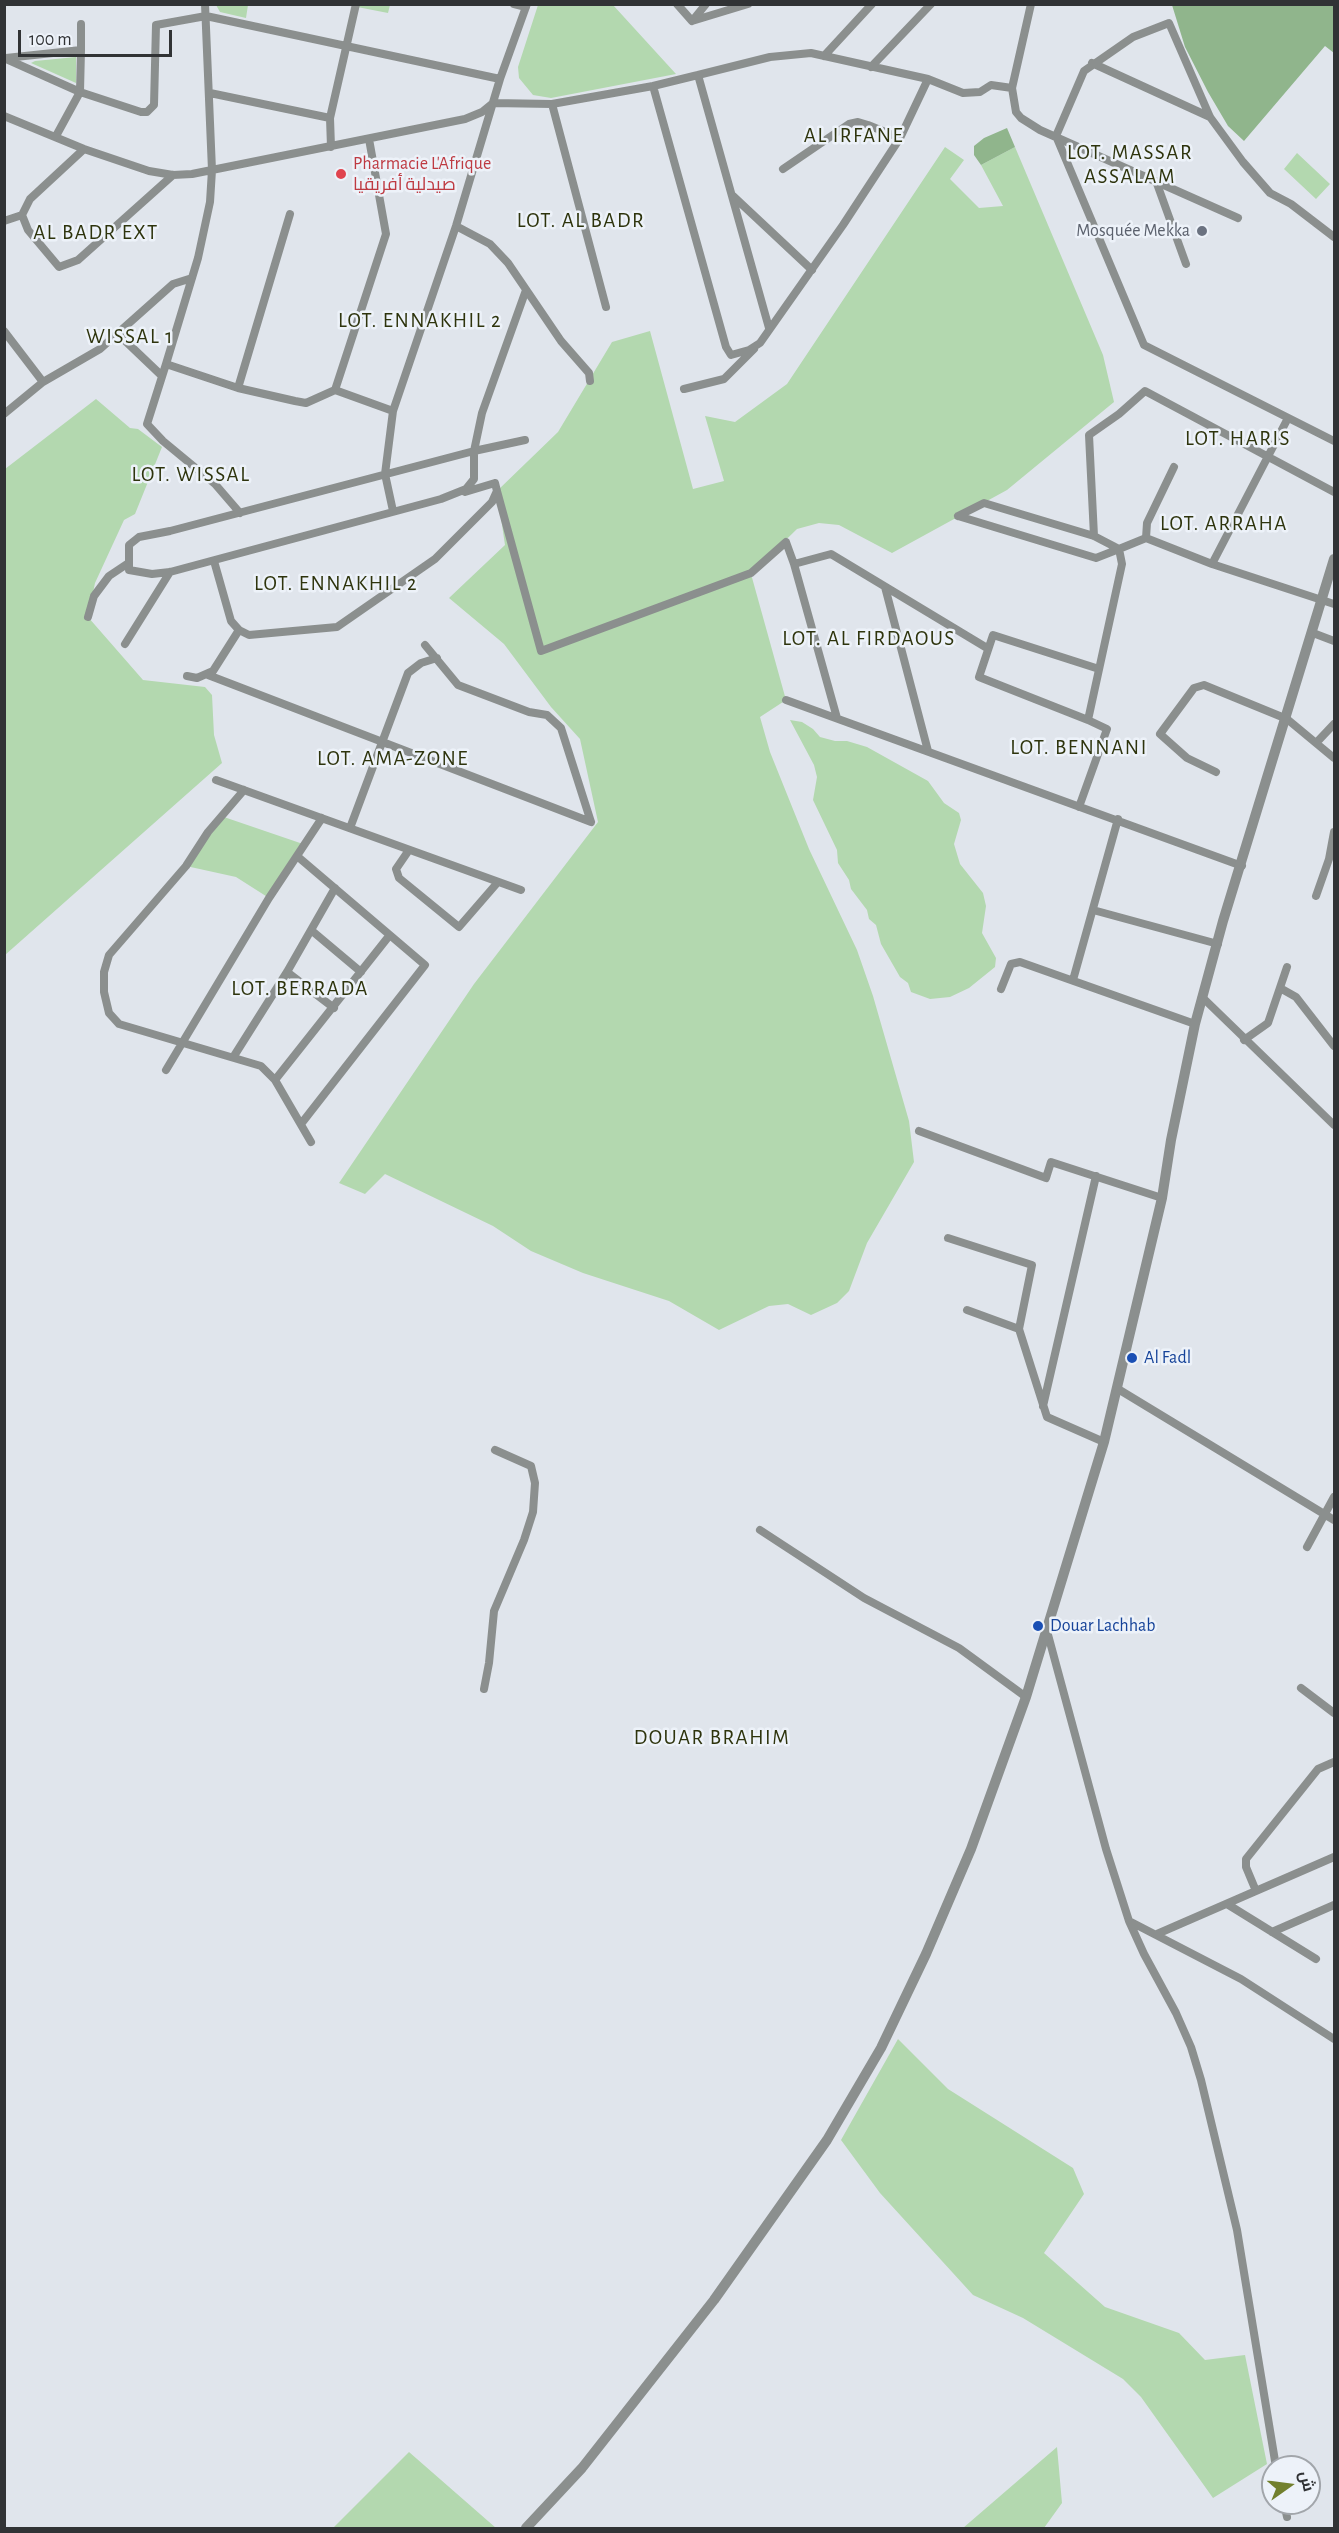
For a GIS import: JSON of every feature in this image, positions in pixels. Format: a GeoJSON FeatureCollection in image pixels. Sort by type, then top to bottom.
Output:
{"type":"FeatureCollection","features":[{"type":"Feature","properties":{"kind":"street"},"geometry":{"type":"LineString","coordinates":[[205,4],[212,170],[204,235],[147,424],[215,484],[240,513]]}},
{"type":"Feature","properties":{"kind":"street"},"geometry":{"type":"LineString","coordinates":[[331,147],[330,118],[356,4]]}},
{"type":"Feature","properties":{"kind":"street"},"geometry":{"type":"LineString","coordinates":[[393,511],[386,474],[393,411],[456,226],[500,79],[526,6],[514,4]]}},
{"type":"Feature","properties":{"kind":"street"},"geometry":{"type":"LineString","coordinates":[[677,4],[692,21]]}},
{"type":"Feature","properties":{"kind":"street"},"geometry":{"type":"LineString","coordinates":[[692,21],[748,4]]}},
{"type":"Feature","properties":{"kind":"street"},"geometry":{"type":"LineString","coordinates":[[824,56],[872,4]]}},
{"type":"Feature","properties":{"kind":"street"},"geometry":{"type":"LineString","coordinates":[[871,67],[931,4]]}},
{"type":"Feature","properties":{"kind":"street"},"geometry":{"type":"LineString","coordinates":[[1031,4],[1012,88],[1016,112],[1021,118],[1040,130],[1238,218]]}},
{"type":"Feature","properties":{"kind":"street"},"geometry":{"type":"LineString","coordinates":[[692,21],[702,6]]}},
{"type":"Feature","properties":{"kind":"street"},"geometry":{"type":"LineString","coordinates":[[4,58],[80,92],[141,112],[151,110],[155,93],[156,25],[206,16],[500,79]]}},
{"type":"Feature","properties":{"kind":"street"},"geometry":{"type":"LineString","coordinates":[[1335,237],[1291,204],[1270,193],[1210,117],[1169,23],[1133,37],[1092,63],[1084,71],[1056,136],[1144,345],[1335,441]]}},
{"type":"Feature","properties":{"kind":"street"},"geometry":{"type":"LineString","coordinates":[[56,136],[80,92],[81,24]]}},
{"type":"Feature","properties":{"kind":"street"},"geometry":{"type":"LineString","coordinates":[[4,58],[81,50]]}},
{"type":"Feature","properties":{"kind":"street"},"geometry":{"type":"LineString","coordinates":[[4,116],[84,149],[149,171],[173,175],[212,170],[465,119],[482,112],[493,103],[552,104],[653,86],[793,53],[824,56],[928,80],[963,93],[973,94],[990,85],[1012,88]]}},
{"type":"Feature","properties":{"kind":"street"},"geometry":{"type":"LineString","coordinates":[[1092,63],[1210,117]]}},
{"type":"Feature","properties":{"kind":"street"},"geometry":{"type":"LineString","coordinates":[[698,75],[769,328]]}},
{"type":"Feature","properties":{"kind":"street"},"geometry":{"type":"LineString","coordinates":[[684,389],[724,379],[756,346],[812,270],[900,138],[928,80]]}},
{"type":"Feature","properties":{"kind":"street"},"geometry":{"type":"LineString","coordinates":[[653,86],[728,354],[740,353],[756,346]]}},
{"type":"Feature","properties":{"kind":"street"},"geometry":{"type":"LineString","coordinates":[[210,93],[330,118]]}},
{"type":"Feature","properties":{"kind":"street"},"geometry":{"type":"LineString","coordinates":[[552,104],[606,307]]}},
{"type":"Feature","properties":{"kind":"street"},"geometry":{"type":"LineString","coordinates":[[783,169],[849,124],[858,122],[900,138]]}},
{"type":"Feature","properties":{"kind":"street"},"geometry":{"type":"LineString","coordinates":[[335,390],[386,234],[369,139]]}},
{"type":"Feature","properties":{"kind":"street"},"geometry":{"type":"LineString","coordinates":[[4,221],[22,215],[30,199],[84,149]]}},
{"type":"Feature","properties":{"kind":"street"},"geometry":{"type":"LineString","coordinates":[[22,215],[28,230],[55,265],[63,268],[78,260],[173,175]]}},
{"type":"Feature","properties":{"kind":"street"},"geometry":{"type":"LineString","coordinates":[[1156,181],[1186,264]]}},
{"type":"Feature","properties":{"kind":"street"},"geometry":{"type":"LineString","coordinates":[[732,196],[812,270]]}},
{"type":"Feature","properties":{"kind":"street"},"geometry":{"type":"LineString","coordinates":[[238,388],[290,214]]}},
{"type":"Feature","properties":{"kind":"street"},"geometry":{"type":"LineString","coordinates":[[456,226],[490,244],[508,263],[561,340],[589,373],[590,381]]}},
{"type":"Feature","properties":{"kind":"street"},"geometry":{"type":"LineString","coordinates":[[4,414],[44,382],[100,349],[173,284],[192,278]]}},
{"type":"Feature","properties":{"kind":"street"},"geometry":{"type":"LineString","coordinates":[[455,495],[471,485],[474,451],[482,413],[526,290]]}},
{"type":"Feature","properties":{"kind":"street"},"geometry":{"type":"LineString","coordinates":[[4,331],[44,382]]}},
{"type":"Feature","properties":{"kind":"street"},"geometry":{"type":"LineString","coordinates":[[118,334],[161,375]]}},
{"type":"Feature","properties":{"kind":"street"},"geometry":{"type":"LineString","coordinates":[[166,364],[238,388],[306,403],[335,390],[393,411]]}},
{"type":"Feature","properties":{"kind":"street"},"geometry":{"type":"LineString","coordinates":[[1094,536],[1089,435],[1119,414],[1142,392],[1147,392],[1266,458],[1335,492]]}},
{"type":"Feature","properties":{"kind":"street"},"geometry":{"type":"LineString","coordinates":[[1212,564],[1288,418]]}},
{"type":"Feature","properties":{"kind":"street"},"geometry":{"type":"LineString","coordinates":[[496,487],[393,511],[170,572],[135,573],[129,570],[127,564],[129,545],[139,537],[525,440]]}},
{"type":"Feature","properties":{"kind":"street"},"geometry":{"type":"LineString","coordinates":[[1146,538],[1147,523],[1174,467]]}},
{"type":"Feature","properties":{"kind":"street"},"geometry":{"type":"LineString","coordinates":[[496,487],[541,651],[751,573],[786,542],[837,718]]}},
{"type":"Feature","properties":{"kind":"street"},"geometry":{"type":"LineString","coordinates":[[214,561],[231,621],[239,630],[249,635],[338,627],[435,559],[492,502],[496,487]]}},
{"type":"Feature","properties":{"kind":"street"},"geometry":{"type":"LineString","coordinates":[[1119,549],[1094,536],[984,503],[958,516],[1096,558],[1119,549],[1146,538],[1212,564],[1335,604]]}},
{"type":"Feature","properties":{"kind":"street"},"geometry":{"type":"LineString","coordinates":[[1088,720],[1122,564],[1119,549]]}},
{"type":"Feature","properties":{"kind":"street"},"geometry":{"type":"LineString","coordinates":[[794,564],[831,554],[987,648]]}},
{"type":"Feature","properties":{"kind":"street"},"geometry":{"type":"LineString","coordinates":[[526,2529],[587,2461],[714,2301],[771,2222],[858,2092],[926,1954],[999,1776],[1047,1631],[1104,1442],[1162,1197],[1171,1140],[1202,997],[1335,560]]}},
{"type":"Feature","properties":{"kind":"street"},"geometry":{"type":"LineString","coordinates":[[88,617],[94,596],[109,576],[127,564]]}},
{"type":"Feature","properties":{"kind":"street"},"geometry":{"type":"LineString","coordinates":[[125,644],[170,572]]}},
{"type":"Feature","properties":{"kind":"street"},"geometry":{"type":"LineString","coordinates":[[885,587],[928,751]]}},
{"type":"Feature","properties":{"kind":"street"},"geometry":{"type":"LineString","coordinates":[[208,675],[239,630]]}},
{"type":"Feature","properties":{"kind":"street"},"geometry":{"type":"LineString","coordinates":[[1313,633],[1335,641]]}},
{"type":"Feature","properties":{"kind":"street"},"geometry":{"type":"LineString","coordinates":[[1079,807],[1107,729],[979,677],[993,635],[1099,669]]}},
{"type":"Feature","properties":{"kind":"street"},"geometry":{"type":"LineString","coordinates":[[186,676],[197,678],[208,675],[383,745],[591,822],[561,728],[547,715],[529,712],[458,685],[425,645]]}},
{"type":"Feature","properties":{"kind":"street"},"geometry":{"type":"LineString","coordinates":[[350,828],[383,745],[408,673],[421,663],[437,658]]}},
{"type":"Feature","properties":{"kind":"street"},"geometry":{"type":"LineString","coordinates":[[1216,772],[1186,758],[1160,734],[1194,688],[1204,685],[1216,688],[1228,697],[1287,719],[1335,758]]}},
{"type":"Feature","properties":{"kind":"street"},"geometry":{"type":"LineString","coordinates":[[786,700],[1242,866]]}},
{"type":"Feature","properties":{"kind":"street"},"geometry":{"type":"LineString","coordinates":[[1317,742],[1335,724]]}},
{"type":"Feature","properties":{"kind":"street"},"geometry":{"type":"LineString","coordinates":[[216,780],[521,891]]}},
{"type":"Feature","properties":{"kind":"street"},"geometry":{"type":"LineString","coordinates":[[244,790],[208,832],[186,867],[109,955],[104,972],[104,992],[109,1013],[119,1024],[234,1056],[261,1066],[275,1080],[310,1142]]}},
{"type":"Feature","properties":{"kind":"street"},"geometry":{"type":"LineString","coordinates":[[166,1070],[322,818]]}},
{"type":"Feature","properties":{"kind":"street"},"geometry":{"type":"LineString","coordinates":[[1073,980],[1118,819]]}},
{"type":"Feature","properties":{"kind":"street"},"geometry":{"type":"LineString","coordinates":[[1317,896],[1332,861],[1335,832]]}},
{"type":"Feature","properties":{"kind":"street"},"geometry":{"type":"LineString","coordinates":[[409,850],[396,869],[399,878],[459,927],[498,882]]}},
{"type":"Feature","properties":{"kind":"street"},"geometry":{"type":"LineString","coordinates":[[297,856],[425,965],[301,1124]]}},
{"type":"Feature","properties":{"kind":"street"},"geometry":{"type":"LineString","coordinates":[[234,1056],[287,972],[334,888]]}},
{"type":"Feature","properties":{"kind":"street"},"geometry":{"type":"LineString","coordinates":[[1093,910],[1218,944]]}},
{"type":"Feature","properties":{"kind":"street"},"geometry":{"type":"LineString","coordinates":[[311,930],[361,972]]}},
{"type":"Feature","properties":{"kind":"street"},"geometry":{"type":"LineString","coordinates":[[275,1080],[389,936]]}},
{"type":"Feature","properties":{"kind":"street"},"geometry":{"type":"LineString","coordinates":[[1001,989],[1011,964],[1020,962],[1195,1024]]}},
{"type":"Feature","properties":{"kind":"street"},"geometry":{"type":"LineString","coordinates":[[1245,1040],[1268,1023],[1287,967]]}},
{"type":"Feature","properties":{"kind":"street"},"geometry":{"type":"LineString","coordinates":[[287,972],[334,1008]]}},
{"type":"Feature","properties":{"kind":"street"},"geometry":{"type":"LineString","coordinates":[[1280,988],[1296,997],[1335,1046]]}},
{"type":"Feature","properties":{"kind":"street"},"geometry":{"type":"LineString","coordinates":[[1202,997],[1335,1125]]}},
{"type":"Feature","properties":{"kind":"street"},"geometry":{"type":"LineString","coordinates":[[918,1131],[1046,1178],[1051,1162],[1162,1197]]}},
{"type":"Feature","properties":{"kind":"street"},"geometry":{"type":"LineString","coordinates":[[1042,1406],[1096,1176]]}},
{"type":"Feature","properties":{"kind":"street"},"geometry":{"type":"LineString","coordinates":[[948,1238],[1032,1265],[1019,1329],[1042,1406],[1047,1417],[1104,1442]]}},
{"type":"Feature","properties":{"kind":"street"},"geometry":{"type":"LineString","coordinates":[[967,1310],[1019,1329]]}},
{"type":"Feature","properties":{"kind":"street"},"geometry":{"type":"LineString","coordinates":[[1118,1389],[1335,1520]]}},
{"type":"Feature","properties":{"kind":"street"},"geometry":{"type":"LineString","coordinates":[[484,1689],[494,1611],[524,1540],[533,1512],[535,1482],[531,1466],[495,1450]]}},
{"type":"Feature","properties":{"kind":"street"},"geometry":{"type":"LineString","coordinates":[[1307,1547],[1335,1497]]}},
{"type":"Feature","properties":{"kind":"street"},"geometry":{"type":"LineString","coordinates":[[760,1530],[864,1598],[959,1648],[1026,1697]]}},
{"type":"Feature","properties":{"kind":"street"},"geometry":{"type":"LineString","coordinates":[[1047,1631],[1106,1849],[1129,1921],[1176,2013],[1191,2047],[1201,2080],[1237,2230],[1274,2455]]}},
{"type":"Feature","properties":{"kind":"street"},"geometry":{"type":"LineString","coordinates":[[1301,1688],[1333,1708]]}},
{"type":"Feature","properties":{"kind":"street"},"geometry":{"type":"LineString","coordinates":[[1256,1891],[1246,1867],[1246,1859],[1318,1769],[1335,1762]]}},
{"type":"Feature","properties":{"kind":"street"},"geometry":{"type":"LineString","coordinates":[[1156,1935],[1335,1857]]}},
{"type":"Feature","properties":{"kind":"street"},"geometry":{"type":"LineString","coordinates":[[1227,1904],[1316,1959]]}},
{"type":"Feature","properties":{"kind":"street"},"geometry":{"type":"LineString","coordinates":[[1272,1932],[1335,1905]]}},
{"type":"Feature","properties":{"kind":"street"},"geometry":{"type":"LineString","coordinates":[[1129,1921],[1241,1980],[1335,2039]]}},
{"type":"Feature","properties":{"kind":"green space"},"geometry":{"type":"Polygon","coordinates":[[[216,5],[248,5],[246,18],[220,12],[216,5]]]}},
{"type":"Feature","properties":{"kind":"green space"},"geometry":{"type":"Polygon","coordinates":[[[347,5],[390,5],[388,13],[347,5]]]}},
{"type":"Feature","properties":{"kind":"green space"},"geometry":{"type":"Polygon","coordinates":[[[538,5],[613,5],[676,74],[551,98],[533,95],[519,78],[518,67],[538,5]]]}},
{"type":"Feature","properties":{"kind":"green space"},"geometry":{"type":"Polygon","coordinates":[[[1172,5],[1334,5],[1334,53],[1325,46],[1244,141],[1228,126],[1208,92],[1185,47],[1172,5]]]}},
{"type":"Feature","properties":{"kind":"green space"},"geometry":{"type":"Polygon","coordinates":[[[76,57],[76,83],[31,63],[35,61],[76,57]]]}},
{"type":"Feature","properties":{"kind":"green space"},"geometry":{"type":"Polygon","coordinates":[[[1007,128],[1015,147],[981,165],[974,155],[974,146],[984,138],[1007,128]]]}},
{"type":"Feature","properties":{"kind":"green space"},"geometry":{"type":"Polygon","coordinates":[[[945,147],[964,160],[950,179],[979,208],[1003,206],[981,165],[1015,147],[1103,355],[1114,402],[1007,490],[892,553],[839,525],[819,523],[797,529],[751,574],[786,700],[760,717],[770,752],[809,849],[857,950],[873,996],[909,1121],[914,1162],[867,1243],[849,1291],[837,1303],[811,1315],[788,1304],[769,1306],[719,1330],[669,1301],[583,1273],[531,1251],[493,1226],[385,1174],[365,1194],[339,1183],[474,984],[598,822],[580,739],[551,707],[504,644],[449,598],[505,545],[497,491],[558,432],[612,342],[650,331],[693,489],[724,481],[705,416],[735,422],[787,384],[945,147]]]}},
{"type":"Feature","properties":{"kind":"green space"},"geometry":{"type":"Polygon","coordinates":[[[1297,153],[1330,184],[1316,199],[1284,169],[1297,153]]]}},
{"type":"Feature","properties":{"kind":"green space"},"geometry":{"type":"Polygon","coordinates":[[[96,399],[130,428],[138,429],[162,447],[135,514],[124,520],[95,583],[88,617],[143,680],[205,687],[212,695],[214,735],[222,763],[5,955],[5,469],[96,399]]]}},
{"type":"Feature","properties":{"kind":"green space"},"geometry":{"type":"Polygon","coordinates":[[[790,720],[802,722],[820,737],[867,747],[928,781],[944,803],[959,813],[961,820],[954,844],[960,864],[983,893],[986,906],[982,933],[996,958],[995,967],[969,988],[950,997],[930,999],[911,992],[908,983],[900,977],[881,944],[876,925],[869,919],[867,910],[851,889],[849,880],[838,863],[837,850],[813,800],[817,777],[814,765],[790,720]]]}},
{"type":"Feature","properties":{"kind":"green space"},"geometry":{"type":"Polygon","coordinates":[[[221,816],[303,844],[269,898],[236,877],[186,866],[221,816]]]}},
{"type":"Feature","properties":{"kind":"green space"},"geometry":{"type":"Polygon","coordinates":[[[898,2039],[948,2089],[1073,2168],[1084,2194],[1044,2253],[1105,2307],[1179,2333],[1205,2360],[1245,2355],[1265,2455],[1261,2455],[1261,2468],[1213,2498],[1141,2397],[1123,2379],[1023,2318],[973,2295],[880,2193],[841,2140],[898,2039]]]}},
{"type":"Feature","properties":{"kind":"green space"},"geometry":{"type":"Polygon","coordinates":[[[1057,2447],[1062,2503],[1044,2528],[963,2528],[1057,2447]]]}},
{"type":"Feature","properties":{"kind":"green space"},"geometry":{"type":"Polygon","coordinates":[[[409,2452],[496,2528],[333,2528],[409,2452]]]}},
{"type":"Feature","properties":{"kind":"place","name":"Pharmacie L'Afrique صيدلية أفريقيا"},"geometry":{"type":"Point","coordinates":[341,174]}},
{"type":"Feature","properties":{"kind":"place","name":"Mosquée Mekka"},"geometry":{"type":"Point","coordinates":[1202,231]}},
{"type":"Feature","properties":{"kind":"place","name":"Al Fadl"},"geometry":{"type":"Point","coordinates":[1132,1358]}},
{"type":"Feature","properties":{"kind":"place","name":"Douar Lachhab"},"geometry":{"type":"Point","coordinates":[1038,1626]}},
{"type":"Feature","properties":{"kind":"district","name":"AL IRFANE"},"geometry":{"type":"Point","coordinates":[854,136]}},
{"type":"Feature","properties":{"kind":"district","name":"LOT. MASSAR ASSALAM"},"geometry":{"type":"Point","coordinates":[1130,165]}},
{"type":"Feature","properties":{"kind":"district","name":"LOT. AL BADR"},"geometry":{"type":"Point","coordinates":[581,221]}},
{"type":"Feature","properties":{"kind":"district","name":"AL BADR EXT"},"geometry":{"type":"Point","coordinates":[96,233]}},
{"type":"Feature","properties":{"kind":"district","name":"LOT. ENNAKHIL 2"},"geometry":{"type":"Point","coordinates":[420,321]}},
{"type":"Feature","properties":{"kind":"district","name":"WISSAL 1"},"geometry":{"type":"Point","coordinates":[130,337]}},
{"type":"Feature","properties":{"kind":"district","name":"LOT. HARIS"},"geometry":{"type":"Point","coordinates":[1238,439]}},
{"type":"Feature","properties":{"kind":"district","name":"LOT. WISSAL"},"geometry":{"type":"Point","coordinates":[191,475]}},
{"type":"Feature","properties":{"kind":"district","name":"LOT. ARRAHA"},"geometry":{"type":"Point","coordinates":[1224,524]}},
{"type":"Feature","properties":{"kind":"district","name":"LOT. ENNAKHIL 2"},"geometry":{"type":"Point","coordinates":[336,584]}},
{"type":"Feature","properties":{"kind":"district","name":"LOT. AL FIRDAOUS"},"geometry":{"type":"Point","coordinates":[869,639]}},
{"type":"Feature","properties":{"kind":"district","name":"LOT. BENNANI"},"geometry":{"type":"Point","coordinates":[1079,748]}},
{"type":"Feature","properties":{"kind":"district","name":"LOT. AMA-ZONE"},"geometry":{"type":"Point","coordinates":[393,759]}},
{"type":"Feature","properties":{"kind":"district","name":"LOT. BERRADA"},"geometry":{"type":"Point","coordinates":[300,989]}},
{"type":"Feature","properties":{"kind":"district","name":"DOUAR BRAHIM"},"geometry":{"type":"Point","coordinates":[712,1738]}}]}
